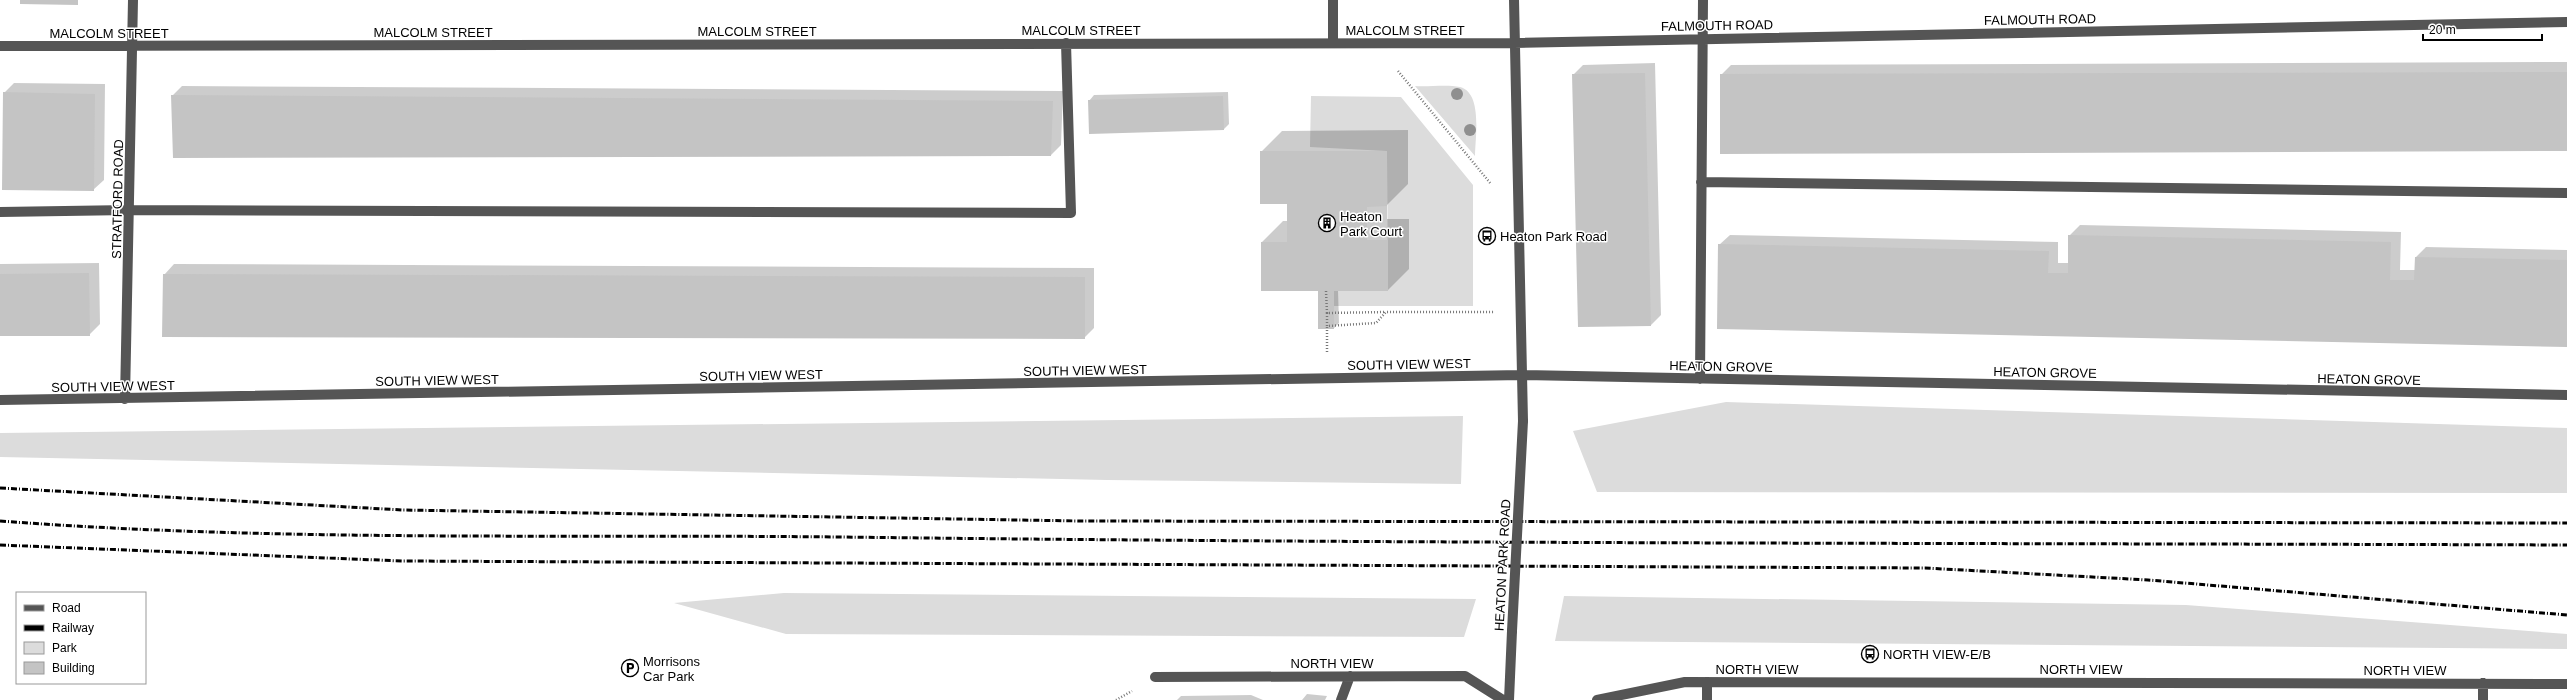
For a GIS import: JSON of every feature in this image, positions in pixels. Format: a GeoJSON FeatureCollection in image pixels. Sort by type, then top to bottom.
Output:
{"type":"FeatureCollection","features":[{"type":"Feature","properties":{"kind":"street","name":"STRATFORD ROAD"},"geometry":{"type":"LineString","coordinates":[[125,399],[133,0]]}},
{"type":"Feature","properties":{"kind":"street"},"geometry":{"type":"LineString","coordinates":[[1333,0],[1333,43]]}},
{"type":"Feature","properties":{"kind":"street","name":"HEATON PARK ROAD"},"geometry":{"type":"LineString","coordinates":[[1509,700],[1523,421],[1514,0]]}},
{"type":"Feature","properties":{"kind":"street"},"geometry":{"type":"LineString","coordinates":[[1700,379],[1703,0]]}},
{"type":"Feature","properties":{"kind":"street","name":"FALMOUTH ROAD"},"geometry":{"type":"LineString","coordinates":[[1514,42],[2567,22]]}},
{"type":"Feature","properties":{"kind":"street","name":"MALCOLM STREET"},"geometry":{"type":"LineString","coordinates":[[0,46],[1514,42]]}},
{"type":"Feature","properties":{"kind":"street"},"geometry":{"type":"LineString","coordinates":[[0,212],[129,210],[1070,213],[1066,43]]}},
{"type":"Feature","properties":{"kind":"street"},"geometry":{"type":"LineString","coordinates":[[1701,182],[2567,193]]}},
{"type":"Feature","properties":{"kind":"street","name":"HEATON GROVE"},"geometry":{"type":"LineString","coordinates":[[1522,375],[2567,395]]}},
{"type":"Feature","properties":{"kind":"street","name":"SOUTH VIEW WEST"},"geometry":{"type":"LineString","coordinates":[[0,400],[1522,375]]}},
{"type":"Feature","properties":{"kind":"street"},"geometry":{"type":"LineString","coordinates":[[1341,700],[1350,676]]}},
{"type":"Feature","properties":{"kind":"street","name":"NORTH VIEW"},"geometry":{"type":"LineString","coordinates":[[1155,677],[1465,676],[1503,700]]}},
{"type":"Feature","properties":{"kind":"street","name":"NORTH VIEW"},"geometry":{"type":"LineString","coordinates":[[1597,700],[1685,682],[2567,684]]}},
{"type":"Feature","properties":{"kind":"street"},"geometry":{"type":"LineString","coordinates":[[1707,682],[1707,700]]}},
{"type":"Feature","properties":{"kind":"street"},"geometry":{"type":"LineString","coordinates":[[2483,683],[2483,700]]}},
{"type":"Feature","properties":{"kind":"path"},"geometry":{"type":"LineString","coordinates":[[1374,43],[1518,217]]}},
{"type":"Feature","properties":{"kind":"path"},"geometry":{"type":"LineString","coordinates":[[1326,291],[1326,338]]}},
{"type":"Feature","properties":{"kind":"path"},"geometry":{"type":"LineString","coordinates":[[1327,326],[1376,323],[1386,312]]}},
{"type":"Feature","properties":{"kind":"path"},"geometry":{"type":"LineString","coordinates":[[1326,313],[1521,312]]}},
{"type":"Feature","properties":{"kind":"green space"},"geometry":{"type":"Polygon","coordinates":[[[1415,86],[1455,86],[1467,91],[1472,98],[1475,107],[1475,156],[1415,86]]]}},
{"type":"Feature","properties":{"kind":"green space"},"geometry":{"type":"Polygon","coordinates":[[[1311,96],[1401,97],[1473,185],[1473,306],[1334,306],[1334,291],[1388,291],[1387,151],[1310,147],[1311,96]]]}},
{"type":"Feature","properties":{"kind":"green space"},"geometry":{"type":"Polygon","coordinates":[[[1726,402],[2567,428],[2567,493],[1597,492],[1573,431],[1726,402]]]}},
{"type":"Feature","properties":{"kind":"green space"},"geometry":{"type":"Polygon","coordinates":[[[1463,416],[1461,484],[1107,480],[0,457],[0,433],[1463,416]]]}},
{"type":"Feature","properties":{"kind":"green space"},"geometry":{"type":"Polygon","coordinates":[[[784,593],[1476,599],[1464,637],[786,634],[674,603],[784,593]]]}},
{"type":"Feature","properties":{"kind":"green space"},"geometry":{"type":"Polygon","coordinates":[[[1564,596],[2186,605],[2567,634],[2567,649],[1555,641],[1564,596]]]}},
{"type":"Feature","properties":{"kind":"building"},"geometry":{"type":"Polygon","coordinates":[[[20,0],[78,0],[78,5],[20,4],[20,0]]]}},
{"type":"Feature","properties":{"kind":"building"},"geometry":{"type":"Polygon","coordinates":[[[2567,72],[2567,151],[1720,154],[1720,74],[2567,72]]]}},
{"type":"Feature","properties":{"kind":"building"},"geometry":{"type":"Polygon","coordinates":[[[1645,73],[1651,326],[1578,327],[1572,74],[1645,73]]]}},
{"type":"Feature","properties":{"kind":"building"},"geometry":{"type":"Polygon","coordinates":[[[3,92],[95,94],[94,191],[2,190],[3,92]]]}},
{"type":"Feature","properties":{"kind":"building"},"geometry":{"type":"Polygon","coordinates":[[[171,95],[1053,101],[1051,156],[173,158],[171,95]]]}},
{"type":"Feature","properties":{"kind":"building"},"geometry":{"type":"Polygon","coordinates":[[[1223,96],[1224,130],[1089,134],[1088,100],[1223,96]]]}},
{"type":"Feature","properties":{"kind":"building","name":"Heaton Park Court"},"geometry":{"type":"Polygon","coordinates":[[[1260,151],[1387,151],[1387,206],[1367,207],[1367,240],[1388,240],[1388,291],[1334,291],[1334,329],[1318,329],[1318,291],[1261,291],[1261,242],[1287,242],[1287,204],[1260,204],[1260,151]]]}},
{"type":"Feature","properties":{"kind":"building"},"geometry":{"type":"Polygon","coordinates":[[[2068,235],[2391,242],[2390,280],[2414,280],[2415,257],[2567,260],[2567,347],[1717,329],[1718,244],[2049,251],[2048,273],[2068,273],[2068,235]]]}},
{"type":"Feature","properties":{"kind":"building"},"geometry":{"type":"Polygon","coordinates":[[[89,273],[90,336],[0,336],[0,274],[89,273]]]}},
{"type":"Feature","properties":{"kind":"building"},"geometry":{"type":"Polygon","coordinates":[[[163,274],[1085,277],[1085,339],[162,337],[163,274]]]}},
{"type":"Feature","properties":{"kind":"railway"},"geometry":{"type":"LineString","coordinates":[[0,488],[403,510],[1080,521],[2567,523]]}},
{"type":"Feature","properties":{"kind":"railway"},"geometry":{"type":"LineString","coordinates":[[0,521],[105,528],[209,532],[419,536],[733,536],[1486,542],[2567,545]]}},
{"type":"Feature","properties":{"kind":"railway"},"geometry":{"type":"LineString","coordinates":[[0,545],[402,561],[1925,568],[2148,580],[2567,615]]}},
{"type":"Feature","properties":{"kind":"place","name":"Heaton Park Court"},"geometry":{"type":"Point","coordinates":[1327,223]}},
{"type":"Feature","properties":{"kind":"place","name":"Heaton Park Road"},"geometry":{"type":"Point","coordinates":[1487,236]}},
{"type":"Feature","properties":{"kind":"place","name":"NORTH VIEW-E/B"},"geometry":{"type":"Point","coordinates":[1870,654]}},
{"type":"Feature","properties":{"kind":"place","name":"Morrisons Car Park"},"geometry":{"type":"Point","coordinates":[630,668]}}]}
